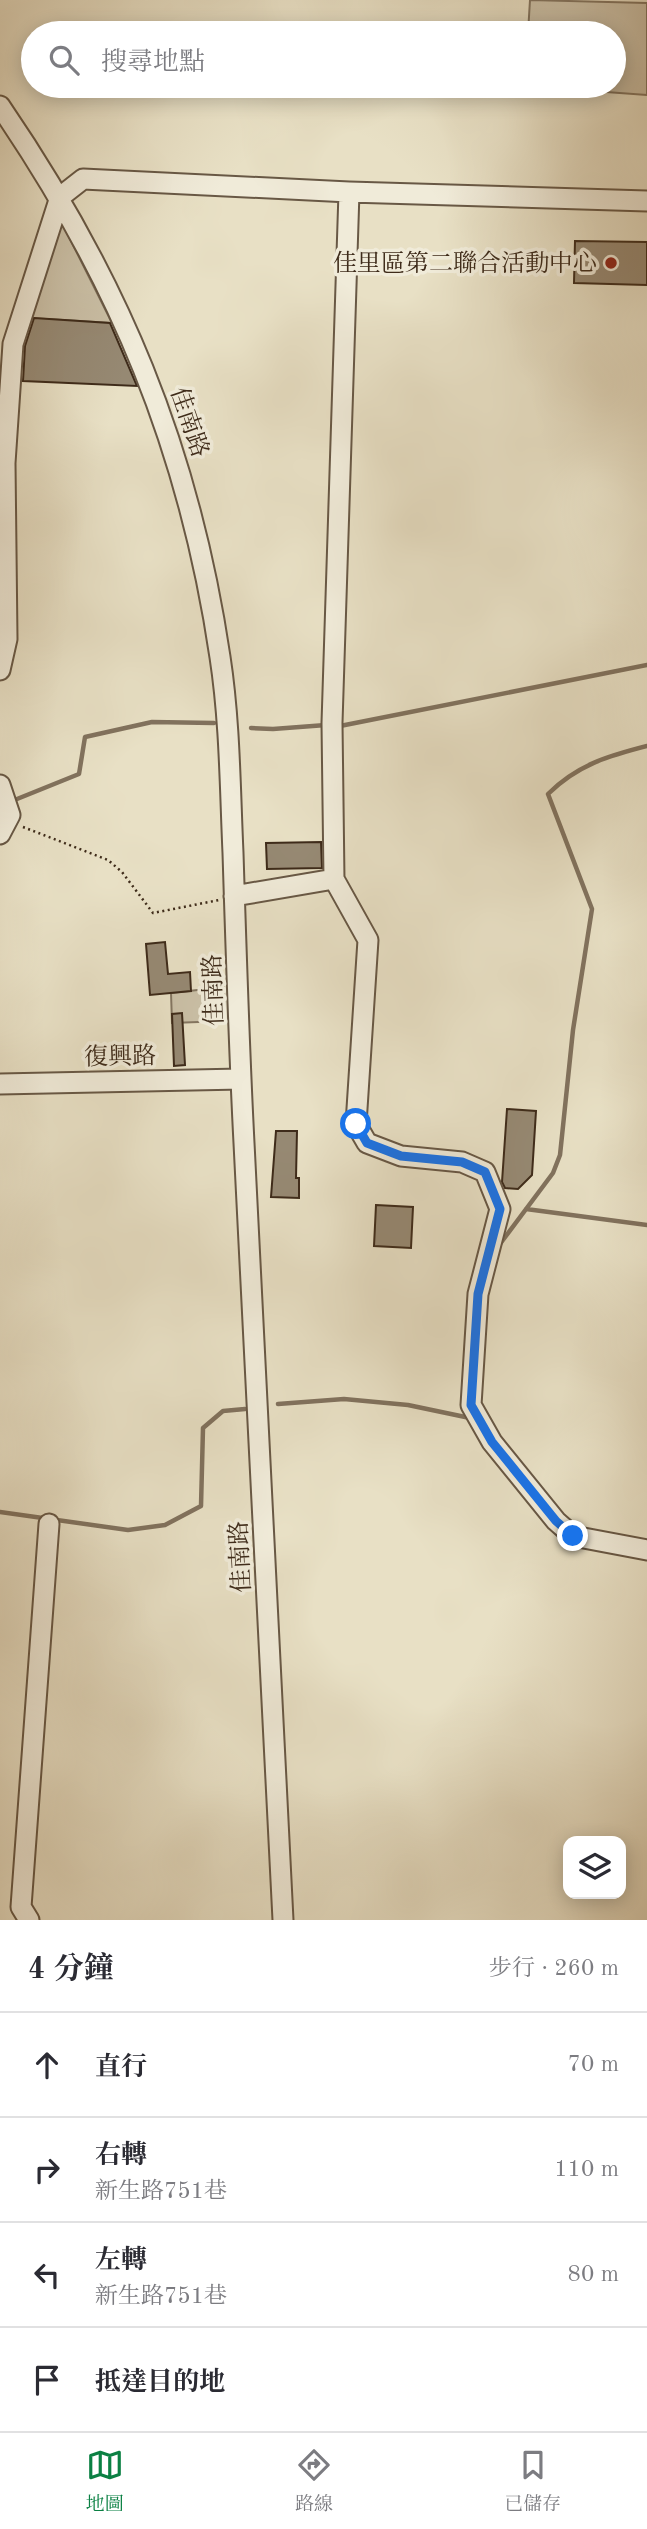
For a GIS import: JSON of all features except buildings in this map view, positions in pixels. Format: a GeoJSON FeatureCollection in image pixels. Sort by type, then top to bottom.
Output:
{"type":"FeatureCollection","features":[{"type":"Feature","properties":{"kind":"street","name":"佳南路"},"geometry":{"type":"LineString","coordinates":[[0,106],[60,197],[104,277],[134,340],[175,451],[196,527],[221,661],[228,734],[241,1079],[283,1920]]}},
{"type":"Feature","properties":{"kind":"street"},"geometry":{"type":"LineString","coordinates":[[0,670],[7,639],[5,463],[13,344],[60,197],[83,179],[349,192],[647,201]]}},
{"type":"Feature","properties":{"kind":"street"},"geometry":{"type":"LineString","coordinates":[[349,192],[332,723],[334,879],[368,940],[356,1124],[367,1143],[401,1156],[462,1162],[485,1172],[500,1209],[478,1294],[471,1405],[492,1442],[556,1521],[573,1536],[647,1550]]}},
{"type":"Feature","properties":{"kind":"street"},"geometry":{"type":"LineString","coordinates":[[0,785],[9,815],[3,828]]}},
{"type":"Feature","properties":{"kind":"street"},"geometry":{"type":"LineString","coordinates":[[234,896],[334,879]]}},
{"type":"Feature","properties":{"kind":"street","name":"復興路"},"geometry":{"type":"LineString","coordinates":[[0,1084],[120,1079],[241,1079]]}},
{"type":"Feature","properties":{"kind":"street"},"geometry":{"type":"LineString","coordinates":[[29,1920],[21,1907],[49,1524]]}},
{"type":"Feature","properties":{"kind":"path"},"geometry":{"type":"LineString","coordinates":[[3,828],[108,860],[122,872],[153,914],[234,896]]}},
{"type":"Feature","properties":{"kind":"shaded area"},"geometry":{"type":"Polygon","coordinates":[[[530,0],[647,3],[647,95],[626,93],[626,21],[529,21],[530,0]]]}},
{"type":"Feature","properties":{"kind":"shaded area"},"geometry":{"type":"Polygon","coordinates":[[[62,223],[112,323],[30,318],[57,226],[62,223]]]}},
{"type":"Feature","properties":{"kind":"shaded area"},"geometry":{"type":"Polygon","coordinates":[[[224,987],[225,1021],[172,1023],[171,993],[224,987]]]}},
{"type":"Feature","properties":{"kind":"waterway"},"geometry":{"type":"LineString","coordinates":[[340,726],[647,665]]}},
{"type":"Feature","properties":{"kind":"waterway"},"geometry":{"type":"LineString","coordinates":[[17,799],[79,774],[85,737],[152,722],[214,723]]}},
{"type":"Feature","properties":{"kind":"waterway"},"geometry":{"type":"LineString","coordinates":[[251,728],[326,725]]}},
{"type":"Feature","properties":{"kind":"waterway"},"geometry":{"type":"LineString","coordinates":[[500,1244],[553,1173],[560,1155],[573,1030],[592,909],[548,794],[570,776],[594,763],[647,746]]}},
{"type":"Feature","properties":{"kind":"waterway"},"geometry":{"type":"LineString","coordinates":[[526,1209],[647,1225]]}},
{"type":"Feature","properties":{"kind":"waterway"},"geometry":{"type":"LineString","coordinates":[[278,1404],[344,1399],[408,1405],[470,1418]]}},
{"type":"Feature","properties":{"kind":"waterway"},"geometry":{"type":"LineString","coordinates":[[0,1512],[128,1530],[165,1525],[201,1506],[203,1428],[223,1411],[245,1409]]}},
{"type":"Feature","properties":{"kind":"place","name":"佳里區第二聯合活動中心"},"geometry":{"type":"Point","coordinates":[611,263]}},
{"type":"Feature","properties":{"kind":"route"},"geometry":{"type":"LineString","coordinates":[[356,1124],[367,1143],[401,1156],[462,1162],[485,1172],[500,1209],[478,1294],[471,1405],[492,1442],[556,1521],[573,1536]]}}]}
